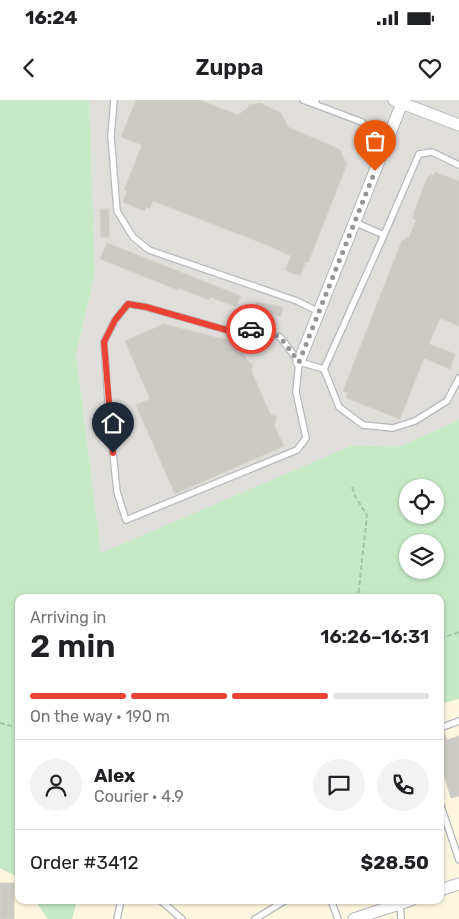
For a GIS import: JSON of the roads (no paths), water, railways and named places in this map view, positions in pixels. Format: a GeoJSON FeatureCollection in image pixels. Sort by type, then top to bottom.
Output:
{"type":"FeatureCollection","features":[{"type":"Feature","properties":{"kind":"street"},"geometry":{"type":"LineString","coordinates":[[299,362],[354,222],[398,102],[459,125]]}},
{"type":"Feature","properties":{"kind":"street"},"geometry":{"type":"LineString","coordinates":[[444,889],[459,884]]}},
{"type":"Feature","properties":{"kind":"street"},"geometry":{"type":"LineString","coordinates":[[354,919],[400,904]]}},
{"type":"Feature","properties":{"kind":"lane"},"geometry":{"type":"LineString","coordinates":[[114,100],[111,136],[117,212],[133,237],[149,250],[297,301],[318,312]]}},
{"type":"Feature","properties":{"kind":"lane"},"geometry":{"type":"LineString","coordinates":[[303,100],[315,102],[362,122]]}},
{"type":"Feature","properties":{"kind":"lane"},"geometry":{"type":"LineString","coordinates":[[459,165],[432,152],[419,154],[324,369],[339,407],[363,425],[393,428],[414,421],[447,401],[459,378]]}},
{"type":"Feature","properties":{"kind":"lane"},"geometry":{"type":"LineString","coordinates":[[354,222],[384,235]]}},
{"type":"Feature","properties":{"kind":"lane"},"geometry":{"type":"LineString","coordinates":[[299,362],[296,392],[306,438],[297,450],[126,520],[117,492],[104,342],[115,320],[128,304],[146,307],[237,333],[254,328],[280,337],[299,362],[324,369]]}},
{"type":"Feature","properties":{"kind":"lane"},"geometry":{"type":"LineString","coordinates":[[444,727],[459,721]]}},
{"type":"Feature","properties":{"kind":"lane"},"geometry":{"type":"LineString","coordinates":[[444,815],[459,860]]}},
{"type":"Feature","properties":{"kind":"lane"},"geometry":{"type":"LineString","coordinates":[[117,919],[120,904]]}},
{"type":"Feature","properties":{"kind":"lane"},"geometry":{"type":"LineString","coordinates":[[165,904],[182,919]]}},
{"type":"Feature","properties":{"kind":"lane"},"geometry":{"type":"LineString","coordinates":[[254,919],[279,904]]}},
{"type":"Feature","properties":{"kind":"lane"},"geometry":{"type":"LineString","coordinates":[[332,904],[338,919]]}},
{"type":"Feature","properties":{"kind":"lane"},"geometry":{"type":"LineString","coordinates":[[401,919],[405,904]]}}]}
